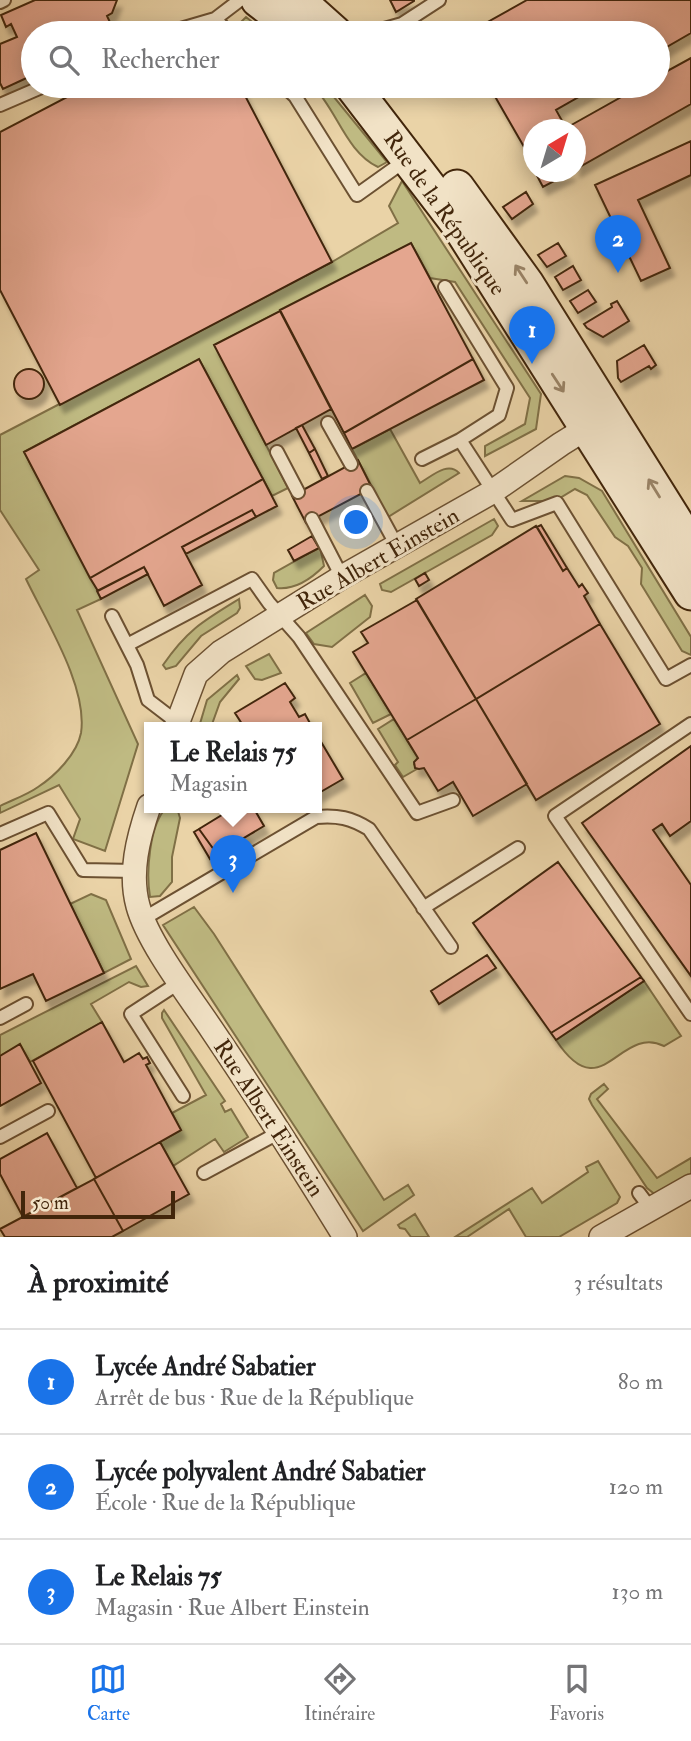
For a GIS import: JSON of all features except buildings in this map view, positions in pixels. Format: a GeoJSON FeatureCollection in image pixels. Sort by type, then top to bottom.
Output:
{"type":"FeatureCollection","features":[{"type":"Feature","properties":{"kind":"main road"},"geometry":{"type":"LineString","coordinates":[[258,0],[285,21]]}},
{"type":"Feature","properties":{"kind":"main road"},"geometry":{"type":"LineString","coordinates":[[298,0],[322,21]]}},
{"type":"Feature","properties":{"kind":"main road","name":"Rue de la République"},"geometry":{"type":"LineString","coordinates":[[362,98],[457,223],[598,421],[687,531]]}},
{"type":"Feature","properties":{"kind":"main road","name":"Rue de la République"},"geometry":{"type":"LineString","coordinates":[[390,98],[507,253],[691,593]]}},
{"type":"Feature","properties":{"kind":"street","name":"Rue Albert Einstein"},"geometry":{"type":"LineString","coordinates":[[178,722],[191,683],[206,664],[232,645],[342,577],[492,492],[598,421]]}},
{"type":"Feature","properties":{"kind":"street","name":"Rue Albert Einstein"},"geometry":{"type":"LineString","coordinates":[[147,813],[139,835],[135,871],[136,891],[143,919],[180,982],[280,1132],[345,1237]]}},
{"type":"Feature","properties":{"kind":"street"},"geometry":{"type":"LineString","coordinates":[[601,1237],[645,1201],[691,1186]]}},
{"type":"Feature","properties":{"kind":"lane"},"geometry":{"type":"LineString","coordinates":[[208,21],[215,19],[240,0]]}},
{"type":"Feature","properties":{"kind":"lane"},"geometry":{"type":"LineString","coordinates":[[406,21],[439,0]]}},
{"type":"Feature","properties":{"kind":"lane"},"geometry":{"type":"LineString","coordinates":[[0,106],[21,96]]}},
{"type":"Feature","properties":{"kind":"lane"},"geometry":{"type":"LineString","coordinates":[[296,98],[357,195],[409,158]]}},
{"type":"Feature","properties":{"kind":"lane"},"geometry":{"type":"LineString","coordinates":[[422,459],[460,440],[499,415],[507,388],[445,287]]}},
{"type":"Feature","properties":{"kind":"lane"},"geometry":{"type":"LineString","coordinates":[[328,423],[351,464]]}},
{"type":"Feature","properties":{"kind":"lane"},"geometry":{"type":"LineString","coordinates":[[460,440],[513,520],[557,503],[666,679],[691,665]]}},
{"type":"Feature","properties":{"kind":"lane"},"geometry":{"type":"LineString","coordinates":[[276,452],[298,492]]}},
{"type":"Feature","properties":{"kind":"lane"},"geometry":{"type":"LineString","coordinates":[[367,491],[397,546]]}},
{"type":"Feature","properties":{"kind":"lane"},"geometry":{"type":"LineString","coordinates":[[312,519],[342,577]]}},
{"type":"Feature","properties":{"kind":"lane"},"geometry":{"type":"LineString","coordinates":[[127,645],[252,579],[299,638],[417,813],[453,800]]}},
{"type":"Feature","properties":{"kind":"lane"},"geometry":{"type":"LineString","coordinates":[[112,616],[137,666],[148,700],[174,722]]}},
{"type":"Feature","properties":{"kind":"lane"},"geometry":{"type":"LineString","coordinates":[[691,724],[555,816],[691,1014]]}},
{"type":"Feature","properties":{"kind":"lane"},"geometry":{"type":"LineString","coordinates":[[0,834],[48,813],[83,870],[135,871]]}},
{"type":"Feature","properties":{"kind":"lane"},"geometry":{"type":"LineString","coordinates":[[143,919],[316,817],[336,815],[369,829],[451,947]]}},
{"type":"Feature","properties":{"kind":"lane"},"geometry":{"type":"LineString","coordinates":[[423,908],[518,848]]}},
{"type":"Feature","properties":{"kind":"lane"},"geometry":{"type":"LineString","coordinates":[[180,982],[131,1014],[183,1096]]}},
{"type":"Feature","properties":{"kind":"lane"},"geometry":{"type":"LineString","coordinates":[[0,1018],[26,1004]]}},
{"type":"Feature","properties":{"kind":"lane"},"geometry":{"type":"LineString","coordinates":[[0,1137],[48,1111]]}},
{"type":"Feature","properties":{"kind":"lane"},"geometry":{"type":"LineString","coordinates":[[204,1173],[280,1132]]}},
{"type":"Feature","properties":{"kind":"shaded area"},"geometry":{"type":"Polygon","coordinates":[[[322,98],[335,98],[387,162],[378,167],[367,160],[350,141],[322,98]]]}},
{"type":"Feature","properties":{"kind":"shaded area"},"geometry":{"type":"Polygon","coordinates":[[[402,181],[541,394],[536,429],[485,456],[485,446],[525,424],[530,398],[455,282],[430,278],[411,243],[215,345],[288,488],[272,496],[199,359],[24,452],[98,591],[101,599],[77,610],[138,744],[105,851],[73,839],[80,819],[59,785],[0,813],[0,806],[34,790],[64,764],[79,741],[81,715],[78,695],[64,654],[26,579],[39,570],[0,510],[0,435],[332,262],[398,223],[389,206],[402,181]]]}},
{"type":"Feature","properties":{"kind":"shaded area"},"geometry":{"type":"Polygon","coordinates":[[[390,429],[420,483],[445,469],[459,473],[388,517],[352,449],[390,429]]]}},
{"type":"Feature","properties":{"kind":"shaded area"},"geometry":{"type":"Polygon","coordinates":[[[565,476],[579,478],[602,491],[691,637],[691,655],[682,651],[641,584],[642,568],[628,546],[615,537],[587,495],[575,489],[555,501],[522,501],[565,476]]]}},
{"type":"Feature","properties":{"kind":"shaded area"},"geometry":{"type":"Polygon","coordinates":[[[494,519],[498,526],[492,535],[391,592],[382,590],[380,584],[494,519]]]}},
{"type":"Feature","properties":{"kind":"shaded area"},"geometry":{"type":"Polygon","coordinates":[[[320,547],[324,566],[302,583],[277,588],[273,580],[274,573],[320,547]]]}},
{"type":"Feature","properties":{"kind":"shaded area"},"geometry":{"type":"Polygon","coordinates":[[[365,595],[372,606],[370,617],[332,647],[314,644],[306,633],[365,595]]]}},
{"type":"Feature","properties":{"kind":"shaded area"},"geometry":{"type":"Polygon","coordinates":[[[239,599],[240,608],[237,613],[201,636],[176,666],[166,669],[163,665],[188,635],[205,620],[239,599]]]}},
{"type":"Feature","properties":{"kind":"shaded area"},"geometry":{"type":"Polygon","coordinates":[[[269,654],[281,673],[262,680],[255,679],[246,666],[269,654]]]}},
{"type":"Feature","properties":{"kind":"shaded area"},"geometry":{"type":"Polygon","coordinates":[[[366,673],[391,714],[373,723],[350,683],[366,673]]]}},
{"type":"Feature","properties":{"kind":"shaded area"},"geometry":{"type":"Polygon","coordinates":[[[237,675],[239,679],[220,702],[213,722],[200,722],[207,700],[237,675]]]}},
{"type":"Feature","properties":{"kind":"shaded area"},"geometry":{"type":"Polygon","coordinates":[[[394,719],[418,758],[414,764],[417,769],[403,777],[395,765],[398,762],[378,729],[394,719]]]}},
{"type":"Feature","properties":{"kind":"shaded area"},"geometry":{"type":"Polygon","coordinates":[[[178,813],[180,818],[172,857],[172,882],[160,896],[150,897],[150,849],[161,815],[178,813]]]}},
{"type":"Feature","properties":{"kind":"shaded area"},"geometry":{"type":"Polygon","coordinates":[[[91,894],[106,900],[131,959],[104,973],[70,904],[91,894]]]}},
{"type":"Feature","properties":{"kind":"shaded area"},"geometry":{"type":"Polygon","coordinates":[[[194,907],[384,1200],[408,1185],[414,1195],[363,1231],[163,925],[194,907]]]}},
{"type":"Feature","properties":{"kind":"shaded area"},"geometry":{"type":"Polygon","coordinates":[[[136,966],[148,986],[141,987],[129,982],[91,1004],[102,1022],[30,1062],[20,1045],[0,1056],[0,1035],[136,966]]]}},
{"type":"Feature","properties":{"kind":"shaded area"},"geometry":{"type":"Polygon","coordinates":[[[644,981],[681,1036],[664,1046],[648,1042],[635,1046],[599,1067],[586,1067],[572,1059],[556,1040],[644,981]]]}},
{"type":"Feature","properties":{"kind":"shaded area"},"geometry":{"type":"Polygon","coordinates":[[[164,1010],[225,1101],[221,1104],[225,1112],[231,1109],[248,1137],[224,1152],[215,1139],[173,1166],[160,1142],[181,1130],[172,1113],[206,1095],[162,1018],[164,1010]]]}},
{"type":"Feature","properties":{"kind":"shaded area"},"geometry":{"type":"Polygon","coordinates":[[[604,1084],[608,1089],[597,1099],[657,1178],[691,1158],[691,1177],[657,1196],[647,1188],[589,1099],[591,1094],[604,1084]]]}},
{"type":"Feature","properties":{"kind":"shaded area"},"geometry":{"type":"Polygon","coordinates":[[[598,1161],[620,1197],[617,1203],[559,1237],[526,1237],[509,1209],[467,1237],[455,1237],[532,1188],[542,1203],[588,1172],[586,1167],[598,1161]]]}},
{"type":"Feature","properties":{"kind":"shaded area"},"geometry":{"type":"Polygon","coordinates":[[[415,1214],[429,1237],[411,1237],[398,1225],[415,1214]]]}},
{"type":"Feature","properties":{"kind":"place","name":"Lycée polyvalent André Sabatier"},"geometry":{"type":"Point","coordinates":[618,273]}},
{"type":"Feature","properties":{"kind":"place","name":"Lycée André Sabatier"},"geometry":{"type":"Point","coordinates":[532,364]}},
{"type":"Feature","properties":{"kind":"place","name":"Le Relais 75"},"geometry":{"type":"Point","coordinates":[233,893]}}]}
